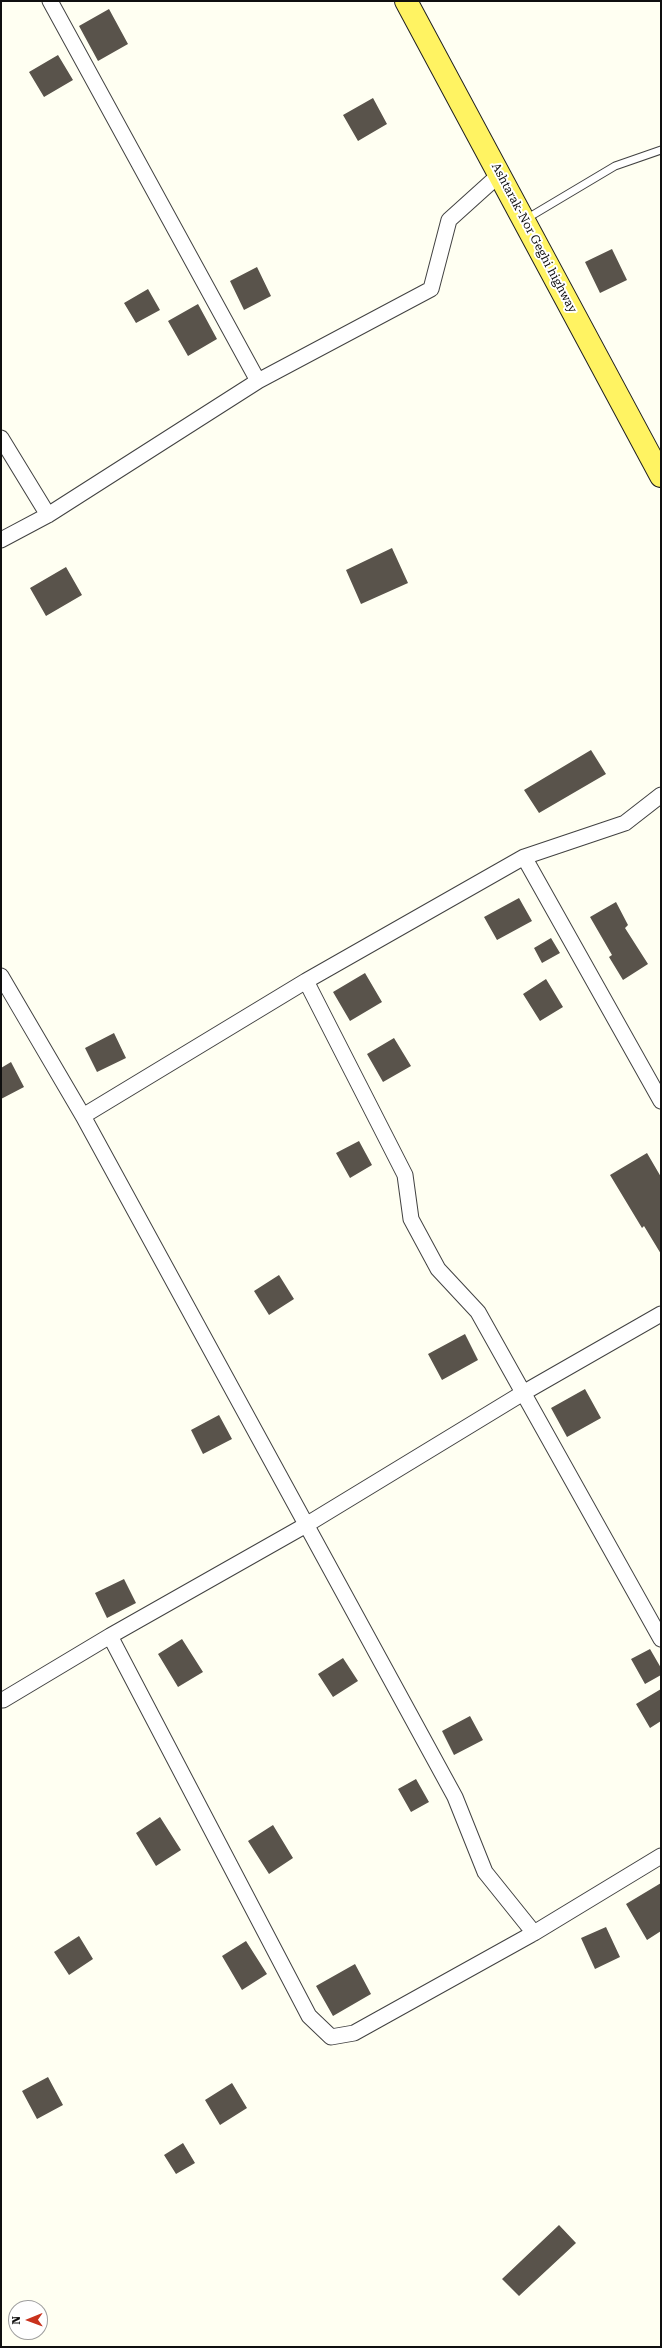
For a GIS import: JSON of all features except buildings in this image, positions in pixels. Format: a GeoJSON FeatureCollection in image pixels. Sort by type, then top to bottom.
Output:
{"type":"FeatureCollection","features":[{"type":"Feature","properties":{"kind":"main road","name":"Ashtarak-Nor Geghi highway"},"geometry":{"type":"LineString","coordinates":[[406,1],[661,476]]}},
{"type":"Feature","properties":{"kind":"street"},"geometry":{"type":"LineString","coordinates":[[50,1],[258,381]]}},
{"type":"Feature","properties":{"kind":"street"},"geometry":{"type":"LineString","coordinates":[[1,540],[48,515],[258,381],[431,289],[449,220],[500,174]]}},
{"type":"Feature","properties":{"kind":"street"},"geometry":{"type":"LineString","coordinates":[[1,438],[48,515]]}},
{"type":"Feature","properties":{"kind":"street"},"geometry":{"type":"LineString","coordinates":[[83,1116],[306,981],[524,858],[625,823],[661,795]]}},
{"type":"Feature","properties":{"kind":"street"},"geometry":{"type":"LineString","coordinates":[[524,858],[661,1101]]}},
{"type":"Feature","properties":{"kind":"street"},"geometry":{"type":"LineString","coordinates":[[1,976],[83,1116],[455,1797],[485,1872],[534,1933]]}},
{"type":"Feature","properties":{"kind":"street"},"geometry":{"type":"LineString","coordinates":[[306,981],[405,1175],[411,1220],[438,1269],[478,1312],[661,1639]]}},
{"type":"Feature","properties":{"kind":"street"},"geometry":{"type":"LineString","coordinates":[[1,1700],[306,1524],[523,1393],[661,1314]]}},
{"type":"Feature","properties":{"kind":"street"},"geometry":{"type":"LineString","coordinates":[[110,1636],[309,2016],[330,2037],[354,2033],[534,1933],[661,1856]]}},
{"type":"Feature","properties":{"kind":"lane"},"geometry":{"type":"LineString","coordinates":[[524,220],[615,166],[661,150]]}}]}
